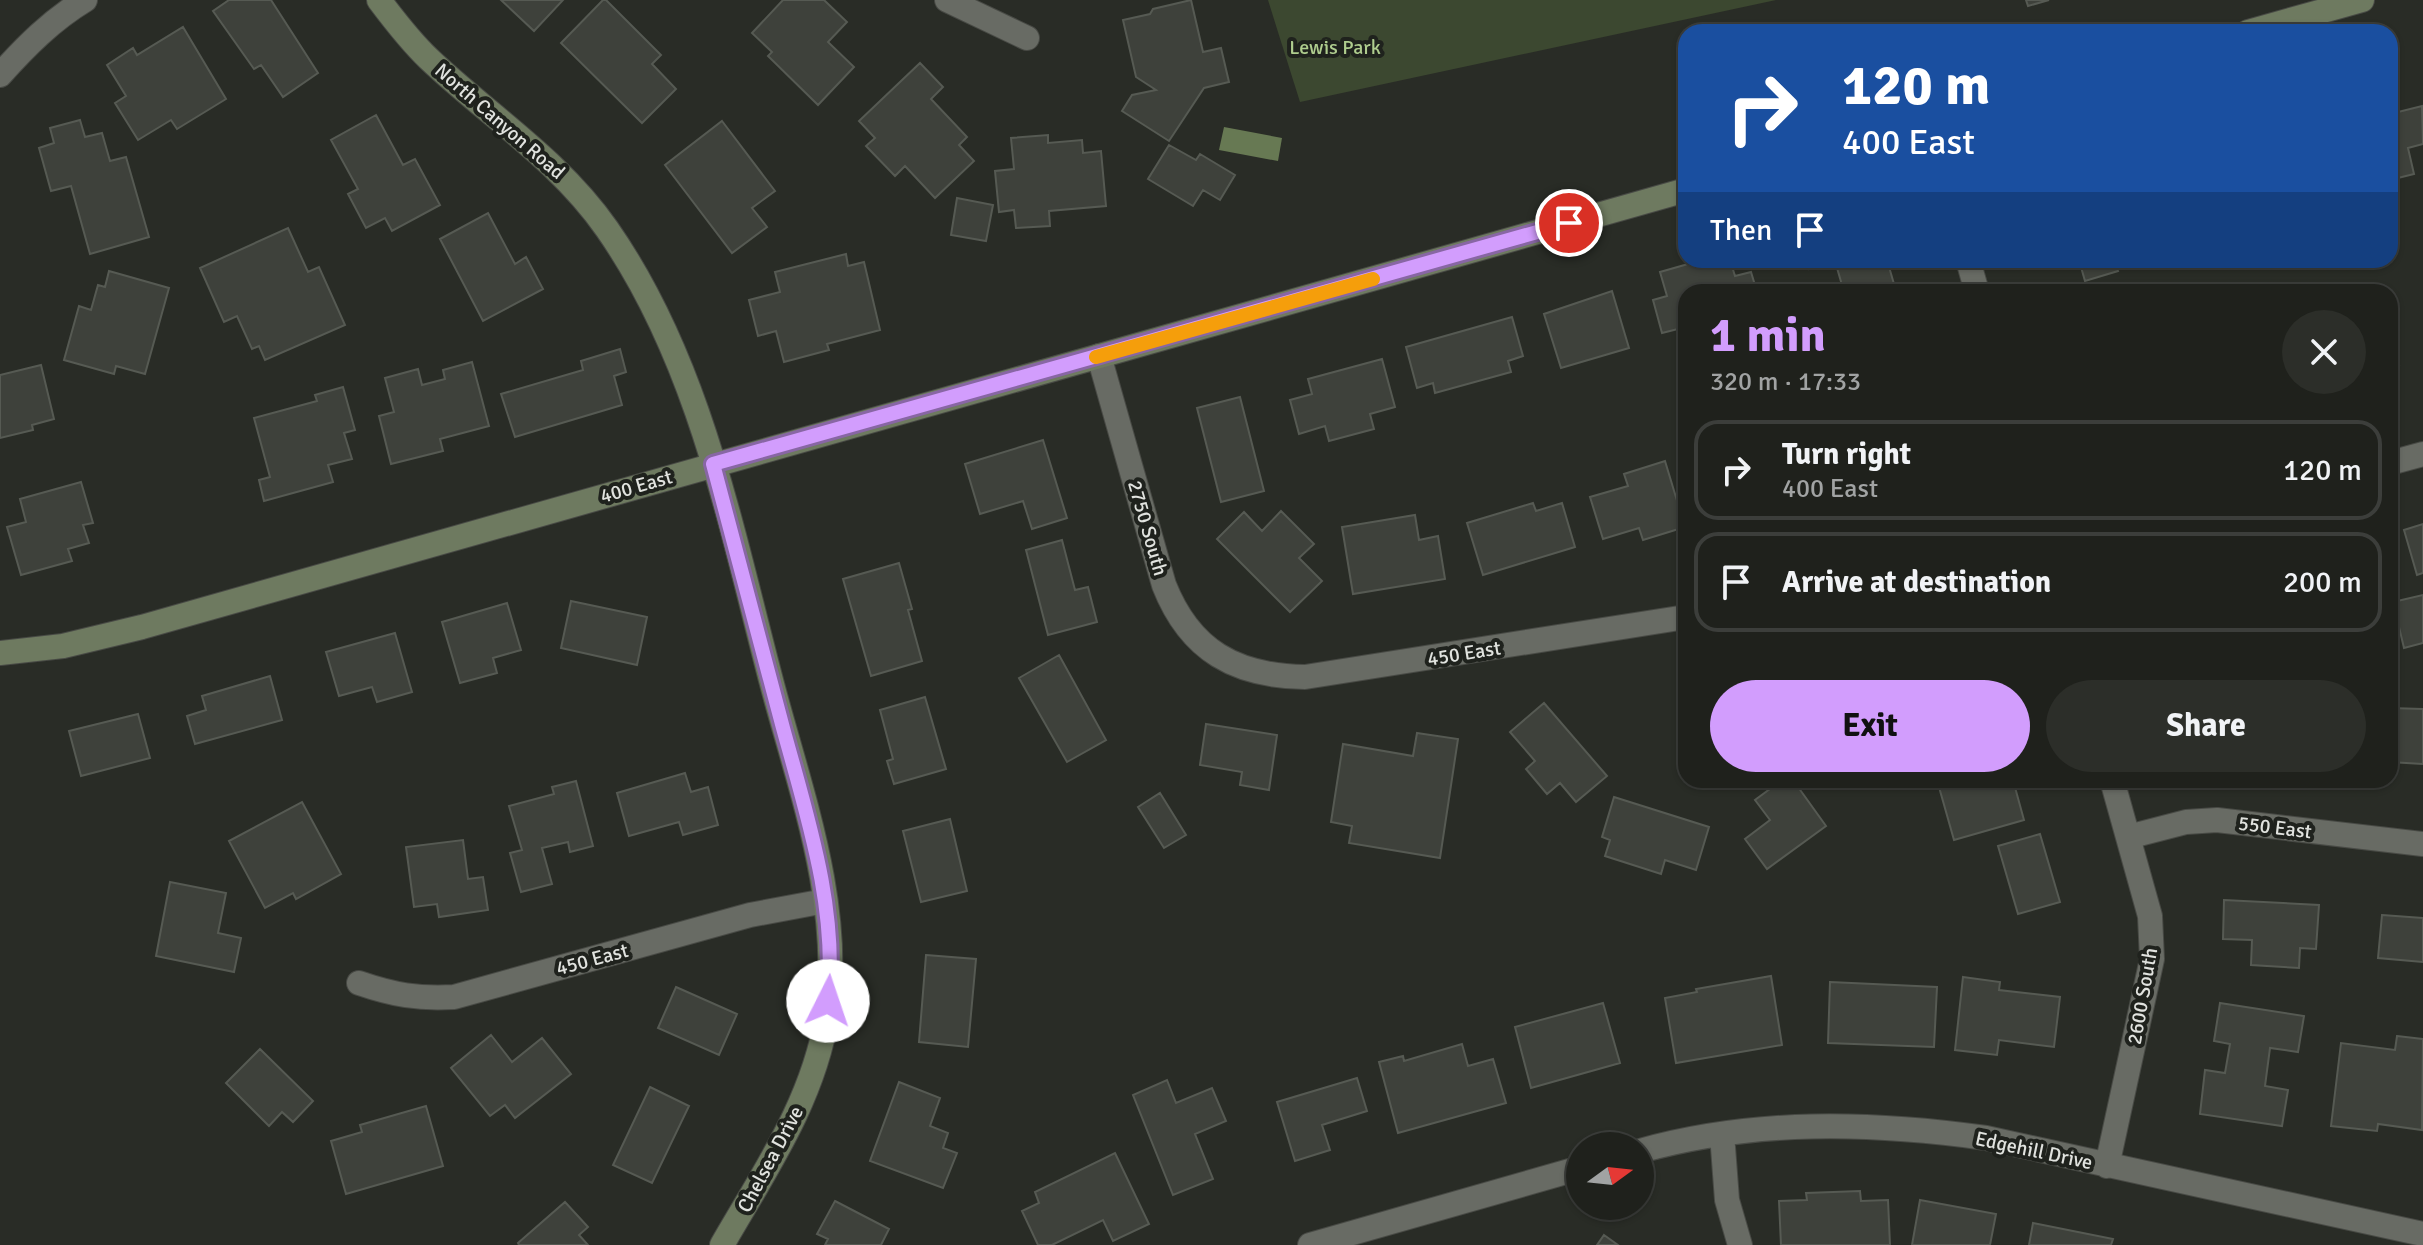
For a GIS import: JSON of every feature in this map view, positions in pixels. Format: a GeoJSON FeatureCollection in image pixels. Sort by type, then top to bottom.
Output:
{"type":"FeatureCollection","features":[{"type":"Feature","properties":{"kind":"street"},"geometry":{"type":"LineString","coordinates":[[0,75],[32,40],[85,0]]}},
{"type":"Feature","properties":{"kind":"street","name":"North Canyon Road"},"geometry":{"type":"LineString","coordinates":[[379,0],[426,56],[531,144],[579,192],[607,229],[633,270],[674,353],[713,464]]}},
{"type":"Feature","properties":{"kind":"street"},"geometry":{"type":"LineString","coordinates":[[947,0],[1027,38]]}},
{"type":"Feature","properties":{"kind":"street"},"geometry":{"type":"LineString","coordinates":[[2276,24],[2362,0]]}},
{"type":"Feature","properties":{"kind":"street","name":"400 East"},"geometry":{"type":"LineString","coordinates":[[0,653],[63,646],[142,627],[1678,192]]}},
{"type":"Feature","properties":{"kind":"street","name":"2750 South"},"geometry":{"type":"LineString","coordinates":[[1099,356],[1171,604],[1195,637],[1210,650],[1243,669]]}},
{"type":"Feature","properties":{"kind":"street"},"geometry":{"type":"LineString","coordinates":[[2398,461],[2423,454]]}},
{"type":"Feature","properties":{"kind":"street","name":"Chelsea Drive"},"geometry":{"type":"LineString","coordinates":[[713,464],[813,842],[825,901],[831,954],[830,985],[819,1052],[793,1121],[722,1245]]}},
{"type":"Feature","properties":{"kind":"street","name":"450 East"},"geometry":{"type":"LineString","coordinates":[[1243,669],[1305,677],[1678,622]]}},
{"type":"Feature","properties":{"kind":"street","name":"2600 South"},"geometry":{"type":"LineString","coordinates":[[2107,1166],[2152,959],[2150,916],[2114,788]]}},
{"type":"Feature","properties":{"kind":"street","name":"550 East"},"geometry":{"type":"LineString","coordinates":[[2128,837],[2186,822],[2217,820],[2423,844]]}},
{"type":"Feature","properties":{"kind":"street","name":"450 East"},"geometry":{"type":"LineString","coordinates":[[359,983],[420,999],[454,997],[750,915],[825,901]]}},
{"type":"Feature","properties":{"kind":"street","name":"Edgehill Drive"},"geometry":{"type":"LineString","coordinates":[[1654,1148],[1722,1134],[1792,1126],[1888,1126],[1986,1138],[2423,1234]]}},
{"type":"Feature","properties":{"kind":"street"},"geometry":{"type":"LineString","coordinates":[[1722,1134],[1727,1200],[1740,1245]]}},
{"type":"Feature","properties":{"kind":"street"},"geometry":{"type":"LineString","coordinates":[[1310,1245],[1566,1172]]}},
{"type":"Feature","properties":{"kind":"green space","name":"Lewis Park"},"geometry":{"type":"Polygon","coordinates":[[[1268,0],[1776,0],[1300,102],[1268,0]]]}},
{"type":"Feature","properties":{"kind":"shaded area"},"geometry":{"type":"Polygon","coordinates":[[[1224,127],[1282,138],[1278,161],[1219,150],[1224,127]]]}},
{"type":"Feature","properties":{"kind":"building"},"geometry":{"type":"Polygon","coordinates":[[[229,0],[271,0],[318,73],[283,97],[261,65],[254,69],[213,11],[229,0]]]}},
{"type":"Feature","properties":{"kind":"building"},"geometry":{"type":"Polygon","coordinates":[[[501,0],[563,0],[534,31],[501,0]]]}},
{"type":"Feature","properties":{"kind":"building"},"geometry":{"type":"Polygon","coordinates":[[[603,0],[661,55],[652,64],[676,89],[642,123],[561,43],[603,0]]]}},
{"type":"Feature","properties":{"kind":"building"},"geometry":{"type":"Polygon","coordinates":[[[783,0],[824,0],[847,22],[828,42],[854,67],[818,105],[768,56],[772,52],[752,33],[783,0]]]}},
{"type":"Feature","properties":{"kind":"building"},"geometry":{"type":"Polygon","coordinates":[[[1191,0],[1203,52],[1221,48],[1229,82],[1204,88],[1169,141],[1122,111],[1132,95],[1156,90],[1136,77],[1123,20],[1191,0]]]}},
{"type":"Feature","properties":{"kind":"building"},"geometry":{"type":"Polygon","coordinates":[[[2026,0],[2049,0],[2028,6],[2026,0]]]}},
{"type":"Feature","properties":{"kind":"building"},"geometry":{"type":"Polygon","coordinates":[[[183,27],[226,99],[177,129],[171,120],[138,140],[115,103],[126,96],[107,65],[133,48],[137,55],[183,27]]]}},
{"type":"Feature","properties":{"kind":"building"},"geometry":{"type":"Polygon","coordinates":[[[920,63],[943,87],[931,99],[967,137],[959,145],[974,161],[935,198],[905,166],[895,176],[866,146],[875,138],[859,121],[920,63]]]}},
{"type":"Feature","properties":{"kind":"building"},"geometry":{"type":"Polygon","coordinates":[[[2422,106],[2423,144],[2408,148],[2414,174],[2398,178],[2398,112],[2422,106]]]}},
{"type":"Feature","properties":{"kind":"building"},"geometry":{"type":"Polygon","coordinates":[[[376,115],[403,165],[415,159],[440,205],[392,231],[385,218],[366,228],[348,194],[358,189],[331,140],[376,115]]]}},
{"type":"Feature","properties":{"kind":"building"},"geometry":{"type":"Polygon","coordinates":[[[80,120],[85,137],[102,133],[110,161],[126,157],[149,237],[90,254],[71,186],[51,191],[39,148],[54,143],[50,128],[80,120]]]}},
{"type":"Feature","properties":{"kind":"building"},"geometry":{"type":"Polygon","coordinates":[[[722,121],[775,191],[752,208],[767,227],[732,253],[665,165],[722,121]]]}},
{"type":"Feature","properties":{"kind":"building"},"geometry":{"type":"Polygon","coordinates":[[[1048,135],[1048,143],[1082,140],[1083,153],[1101,151],[1106,206],[1049,211],[1050,226],[1016,228],[1014,210],[999,212],[995,171],[1014,169],[1011,138],[1048,135]]]}},
{"type":"Feature","properties":{"kind":"building"},"geometry":{"type":"Polygon","coordinates":[[[1169,145],[1196,160],[1200,154],[1235,175],[1220,200],[1203,190],[1193,206],[1148,179],[1169,145]]]}},
{"type":"Feature","properties":{"kind":"building"},"geometry":{"type":"Polygon","coordinates":[[[957,198],[993,205],[986,241],[951,235],[957,198]]]}},
{"type":"Feature","properties":{"kind":"building"},"geometry":{"type":"Polygon","coordinates":[[[488,213],[515,264],[526,257],[543,289],[483,321],[440,239],[488,213]]]}},
{"type":"Feature","properties":{"kind":"building"},"geometry":{"type":"Polygon","coordinates":[[[288,228],[308,272],[319,267],[345,325],[265,360],[259,346],[252,349],[237,316],[224,322],[200,268],[288,228]]]}},
{"type":"Feature","properties":{"kind":"building"},"geometry":{"type":"Polygon","coordinates":[[[846,254],[848,266],[864,262],[880,330],[827,344],[829,350],[784,362],[776,331],[758,336],[749,300],[780,292],[775,272],[846,254]]]}},
{"type":"Feature","properties":{"kind":"building"},"geometry":{"type":"Polygon","coordinates":[[[1678,267],[1732,268],[1735,276],[1751,272],[1755,284],[1678,284],[1678,329],[1662,333],[1653,300],[1667,296],[1660,272],[1678,267]]]}},
{"type":"Feature","properties":{"kind":"building"},"geometry":{"type":"Polygon","coordinates":[[[1837,268],[1889,268],[1894,284],[1842,284],[1837,268]]]}},
{"type":"Feature","properties":{"kind":"building"},"geometry":{"type":"Polygon","coordinates":[[[2081,268],[2117,268],[2118,271],[2085,281],[2081,268]]]}},
{"type":"Feature","properties":{"kind":"building"},"geometry":{"type":"Polygon","coordinates":[[[109,271],[169,288],[145,374],[116,366],[114,374],[64,360],[79,306],[91,310],[98,285],[105,287],[109,271]]]}},
{"type":"Feature","properties":{"kind":"building"},"geometry":{"type":"Polygon","coordinates":[[[1612,291],[1629,348],[1561,368],[1544,314],[1612,291]]]}},
{"type":"Feature","properties":{"kind":"building"},"geometry":{"type":"Polygon","coordinates":[[[1512,317],[1523,356],[1508,361],[1511,372],[1435,393],[1433,383],[1417,388],[1406,347],[1512,317]]]}},
{"type":"Feature","properties":{"kind":"building"},"geometry":{"type":"Polygon","coordinates":[[[620,349],[626,372],[614,376],[622,405],[515,437],[501,394],[583,370],[581,361],[620,349]]]}},
{"type":"Feature","properties":{"kind":"building"},"geometry":{"type":"Polygon","coordinates":[[[1382,359],[1395,407],[1370,414],[1374,429],[1329,441],[1325,426],[1299,434],[1290,400],[1312,394],[1308,379],[1382,359]]]}},
{"type":"Feature","properties":{"kind":"building"},"geometry":{"type":"Polygon","coordinates":[[[472,362],[489,426],[440,439],[443,451],[391,464],[379,416],[394,412],[385,378],[418,369],[422,385],[445,379],[443,370],[472,362]]]}},
{"type":"Feature","properties":{"kind":"building"},"geometry":{"type":"Polygon","coordinates":[[[41,365],[54,419],[32,425],[33,430],[0,438],[0,375],[41,365]]]}},
{"type":"Feature","properties":{"kind":"building"},"geometry":{"type":"Polygon","coordinates":[[[343,387],[355,430],[344,433],[352,459],[328,465],[333,482],[264,501],[259,480],[270,477],[254,418],[317,401],[315,395],[343,387]]]}},
{"type":"Feature","properties":{"kind":"building"},"geometry":{"type":"Polygon","coordinates":[[[1240,397],[1264,491],[1221,502],[1197,408],[1240,397]]]}},
{"type":"Feature","properties":{"kind":"building"},"geometry":{"type":"Polygon","coordinates":[[[1043,440],[1067,518],[1032,529],[1023,501],[980,514],[965,464],[1043,440]]]}},
{"type":"Feature","properties":{"kind":"building"},"geometry":{"type":"Polygon","coordinates":[[[1665,461],[1678,504],[1678,529],[1643,540],[1639,528],[1603,539],[1590,497],[1628,486],[1624,474],[1665,461]]]}},
{"type":"Feature","properties":{"kind":"building"},"geometry":{"type":"Polygon","coordinates":[[[81,482],[93,523],[83,525],[89,543],[68,549],[72,561],[21,575],[7,527],[26,522],[20,499],[81,482]]]}},
{"type":"Feature","properties":{"kind":"building"},"geometry":{"type":"Polygon","coordinates":[[[1533,503],[1536,511],[1562,503],[1575,547],[1483,575],[1467,523],[1533,503]]]}},
{"type":"Feature","properties":{"kind":"building"},"geometry":{"type":"Polygon","coordinates":[[[1281,511],[1314,544],[1299,558],[1322,581],[1290,612],[1217,539],[1244,512],[1262,531],[1281,511]]]}},
{"type":"Feature","properties":{"kind":"building"},"geometry":{"type":"Polygon","coordinates":[[[1415,515],[1419,540],[1438,536],[1445,579],[1353,594],[1342,527],[1415,515]]]}},
{"type":"Feature","properties":{"kind":"building"},"geometry":{"type":"Polygon","coordinates":[[[2423,524],[2423,573],[2417,575],[2404,530],[2423,524]]]}},
{"type":"Feature","properties":{"kind":"building"},"geometry":{"type":"Polygon","coordinates":[[[1062,540],[1075,590],[1088,587],[1097,622],[1048,635],[1026,550],[1062,540]]]}},
{"type":"Feature","properties":{"kind":"building"},"geometry":{"type":"Polygon","coordinates":[[[899,563],[922,661],[871,676],[843,579],[899,563]]]}},
{"type":"Feature","properties":{"kind":"building"},"geometry":{"type":"Polygon","coordinates":[[[2423,595],[2423,643],[2404,648],[2398,623],[2398,601],[2423,595]]]}},
{"type":"Feature","properties":{"kind":"building"},"geometry":{"type":"Polygon","coordinates":[[[571,601],[647,617],[637,665],[561,648],[571,601]]]}},
{"type":"Feature","properties":{"kind":"building"},"geometry":{"type":"Polygon","coordinates":[[[507,603],[521,650],[493,658],[497,673],[460,683],[442,622],[507,603]]]}},
{"type":"Feature","properties":{"kind":"building"},"geometry":{"type":"Polygon","coordinates":[[[395,633],[412,692],[377,702],[372,687],[339,696],[326,652],[395,633]]]}},
{"type":"Feature","properties":{"kind":"building"},"geometry":{"type":"Polygon","coordinates":[[[1059,655],[1106,740],[1067,762],[1019,678],[1059,655]]]}},
{"type":"Feature","properties":{"kind":"building"},"geometry":{"type":"Polygon","coordinates":[[[270,676],[282,720],[195,744],[187,716],[206,710],[202,696],[270,676]]]}},
{"type":"Feature","properties":{"kind":"building"},"geometry":{"type":"Polygon","coordinates":[[[925,697],[946,769],[894,784],[887,761],[893,759],[880,710],[925,697]]]}},
{"type":"Feature","properties":{"kind":"building"},"geometry":{"type":"Polygon","coordinates":[[[1544,703],[1607,776],[1576,802],[1560,783],[1547,794],[1526,769],[1535,761],[1510,732],[1544,703]]]}},
{"type":"Feature","properties":{"kind":"building"},"geometry":{"type":"Polygon","coordinates":[[[2398,708],[2423,709],[2423,764],[2398,762],[2398,708]]]}},
{"type":"Feature","properties":{"kind":"building"},"geometry":{"type":"Polygon","coordinates":[[[138,714],[150,758],[81,776],[69,731],[138,714]]]}},
{"type":"Feature","properties":{"kind":"building"},"geometry":{"type":"Polygon","coordinates":[[[1206,724],[1277,735],[1269,790],[1240,785],[1242,772],[1200,765],[1206,724]]]}},
{"type":"Feature","properties":{"kind":"building"},"geometry":{"type":"Polygon","coordinates":[[[1417,733],[1458,739],[1440,858],[1349,843],[1352,826],[1331,822],[1343,744],[1413,756],[1417,733]]]}},
{"type":"Feature","properties":{"kind":"building"},"geometry":{"type":"Polygon","coordinates":[[[685,773],[691,792],[708,787],[718,825],[683,835],[679,822],[629,836],[617,793],[685,773]]]}},
{"type":"Feature","properties":{"kind":"building"},"geometry":{"type":"Polygon","coordinates":[[[576,781],[593,846],[570,852],[568,842],[542,848],[552,884],[521,892],[510,853],[522,850],[509,806],[554,794],[552,787],[576,781]]]}},
{"type":"Feature","properties":{"kind":"building"},"geometry":{"type":"Polygon","coordinates":[[[1771,788],[1799,788],[1826,826],[1767,869],[1745,839],[1770,820],[1755,800],[1771,788]]]}},
{"type":"Feature","properties":{"kind":"building"},"geometry":{"type":"Polygon","coordinates":[[[1939,788],[2015,788],[2024,820],[1954,840],[1939,788]]]}},
{"type":"Feature","properties":{"kind":"building"},"geometry":{"type":"Polygon","coordinates":[[[1160,793],[1186,835],[1164,848],[1138,807],[1160,793]]]}},
{"type":"Feature","properties":{"kind":"building"},"geometry":{"type":"Polygon","coordinates":[[[1614,797],[1709,827],[1696,870],[1665,860],[1661,874],[1605,856],[1610,840],[1602,837],[1614,797]]]}},
{"type":"Feature","properties":{"kind":"building"},"geometry":{"type":"Polygon","coordinates":[[[302,802],[341,874],[296,899],[293,893],[265,908],[229,841],[302,802]]]}},
{"type":"Feature","properties":{"kind":"building"},"geometry":{"type":"Polygon","coordinates":[[[950,819],[967,891],[921,902],[903,831],[950,819]]]}},
{"type":"Feature","properties":{"kind":"building"},"geometry":{"type":"Polygon","coordinates":[[[2040,834],[2060,902],[2018,914],[1998,846],[2040,834]]]}},
{"type":"Feature","properties":{"kind":"building"},"geometry":{"type":"Polygon","coordinates":[[[463,840],[468,879],[483,877],[488,910],[439,917],[437,904],[414,907],[406,847],[463,840]]]}},
{"type":"Feature","properties":{"kind":"building"},"geometry":{"type":"Polygon","coordinates":[[[170,882],[226,893],[218,933],[241,938],[234,972],[156,956],[170,882]]]}},
{"type":"Feature","properties":{"kind":"building"},"geometry":{"type":"Polygon","coordinates":[[[2224,900],[2319,905],[2316,949],[2300,948],[2299,968],[2251,965],[2252,940],[2223,939],[2224,900]]]}},
{"type":"Feature","properties":{"kind":"building"},"geometry":{"type":"Polygon","coordinates":[[[2382,915],[2423,918],[2423,962],[2378,958],[2382,915]]]}},
{"type":"Feature","properties":{"kind":"building"},"geometry":{"type":"Polygon","coordinates":[[[926,955],[976,959],[968,1047],[919,1042],[926,955]]]}},
{"type":"Feature","properties":{"kind":"building"},"geometry":{"type":"Polygon","coordinates":[[[1771,976],[1782,1045],[1676,1063],[1665,998],[1697,992],[1696,989],[1771,976]]]}},
{"type":"Feature","properties":{"kind":"building"},"geometry":{"type":"Polygon","coordinates":[[[1963,977],[2000,982],[1999,990],[2060,997],[2054,1047],[1999,1040],[1997,1055],[1955,1050],[1963,977]]]}},
{"type":"Feature","properties":{"kind":"building"},"geometry":{"type":"Polygon","coordinates":[[[1830,982],[1937,987],[1934,1047],[1828,1043],[1830,982]]]}},
{"type":"Feature","properties":{"kind":"building"},"geometry":{"type":"Polygon","coordinates":[[[676,987],[737,1014],[719,1055],[658,1028],[676,987]]]}},
{"type":"Feature","properties":{"kind":"building"},"geometry":{"type":"Polygon","coordinates":[[[1603,1003],[1620,1063],[1531,1088],[1515,1027],[1603,1003]]]}},
{"type":"Feature","properties":{"kind":"building"},"geometry":{"type":"Polygon","coordinates":[[[2220,1003],[2304,1016],[2298,1052],[2270,1048],[2265,1086],[2288,1090],[2282,1126],[2200,1114],[2205,1070],[2225,1073],[2230,1044],[2214,1041],[2220,1003]]]}},
{"type":"Feature","properties":{"kind":"building"},"geometry":{"type":"Polygon","coordinates":[[[491,1035],[512,1062],[542,1038],[571,1074],[515,1118],[505,1105],[490,1116],[451,1068],[491,1035]]]}},
{"type":"Feature","properties":{"kind":"building"},"geometry":{"type":"Polygon","coordinates":[[[2397,1036],[2423,1039],[2422,1130],[2378,1124],[2377,1131],[2331,1126],[2341,1043],[2395,1050],[2397,1036]]]}},
{"type":"Feature","properties":{"kind":"building"},"geometry":{"type":"Polygon","coordinates":[[[1462,1044],[1468,1066],[1493,1059],[1506,1103],[1398,1133],[1379,1062],[1403,1056],[1404,1061],[1462,1044]]]}},
{"type":"Feature","properties":{"kind":"building"},"geometry":{"type":"Polygon","coordinates":[[[260,1049],[313,1101],[293,1122],[282,1112],[269,1126],[226,1083],[260,1049]]]}},
{"type":"Feature","properties":{"kind":"building"},"geometry":{"type":"Polygon","coordinates":[[[1357,1078],[1367,1111],[1322,1125],[1330,1150],[1295,1161],[1277,1102],[1357,1078]]]}},
{"type":"Feature","properties":{"kind":"building"},"geometry":{"type":"Polygon","coordinates":[[[1167,1080],[1176,1103],[1212,1088],[1226,1121],[1195,1134],[1213,1179],[1173,1195],[1133,1095],[1167,1080]]]}},
{"type":"Feature","properties":{"kind":"building"},"geometry":{"type":"Polygon","coordinates":[[[899,1082],[940,1098],[930,1126],[948,1133],[943,1148],[957,1153],[943,1188],[870,1161],[899,1082]]]}},
{"type":"Feature","properties":{"kind":"building"},"geometry":{"type":"Polygon","coordinates":[[[650,1087],[689,1106],[652,1183],[613,1165],[650,1087]]]}},
{"type":"Feature","properties":{"kind":"building"},"geometry":{"type":"Polygon","coordinates":[[[426,1106],[443,1166],[346,1194],[331,1141],[362,1132],[360,1125],[426,1106]]]}},
{"type":"Feature","properties":{"kind":"building"},"geometry":{"type":"Polygon","coordinates":[[[1115,1153],[1149,1224],[1113,1241],[1103,1220],[1052,1245],[1038,1245],[1022,1211],[1039,1203],[1035,1192],[1115,1153]]]}},
{"type":"Feature","properties":{"kind":"building"},"geometry":{"type":"Polygon","coordinates":[[[1860,1191],[1861,1201],[1888,1200],[1890,1245],[1781,1245],[1779,1201],[1807,1200],[1806,1193],[1860,1191]]]}},
{"type":"Feature","properties":{"kind":"building"},"geometry":{"type":"Polygon","coordinates":[[[1920,1200],[1996,1214],[1990,1245],[1912,1245],[1920,1200]]]}},
{"type":"Feature","properties":{"kind":"building"},"geometry":{"type":"Polygon","coordinates":[[[835,1201],[889,1229],[881,1245],[825,1245],[828,1239],[817,1234],[835,1201]]]}},
{"type":"Feature","properties":{"kind":"building"},"geometry":{"type":"Polygon","coordinates":[[[565,1202],[588,1227],[579,1235],[588,1245],[519,1245],[518,1243],[565,1202]]]}},
{"type":"Feature","properties":{"kind":"building"},"geometry":{"type":"Polygon","coordinates":[[[2033,1223],[2113,1239],[2111,1245],[2029,1245],[2033,1223]]]}},
{"type":"Feature","properties":{"kind":"building"},"geometry":{"type":"Polygon","coordinates":[[[1604,1235],[1618,1245],[1597,1245],[1604,1235]]]}},
{"type":"Feature","properties":{"kind":"slow traffic"},"geometry":{"type":"LineString","coordinates":[[1096,357],[1373,279]]}},
{"type":"Feature","properties":{"kind":"route"},"geometry":{"type":"LineString","coordinates":[[828,1001],[829,928],[813,842],[713,464],[1569,223]]}}]}
